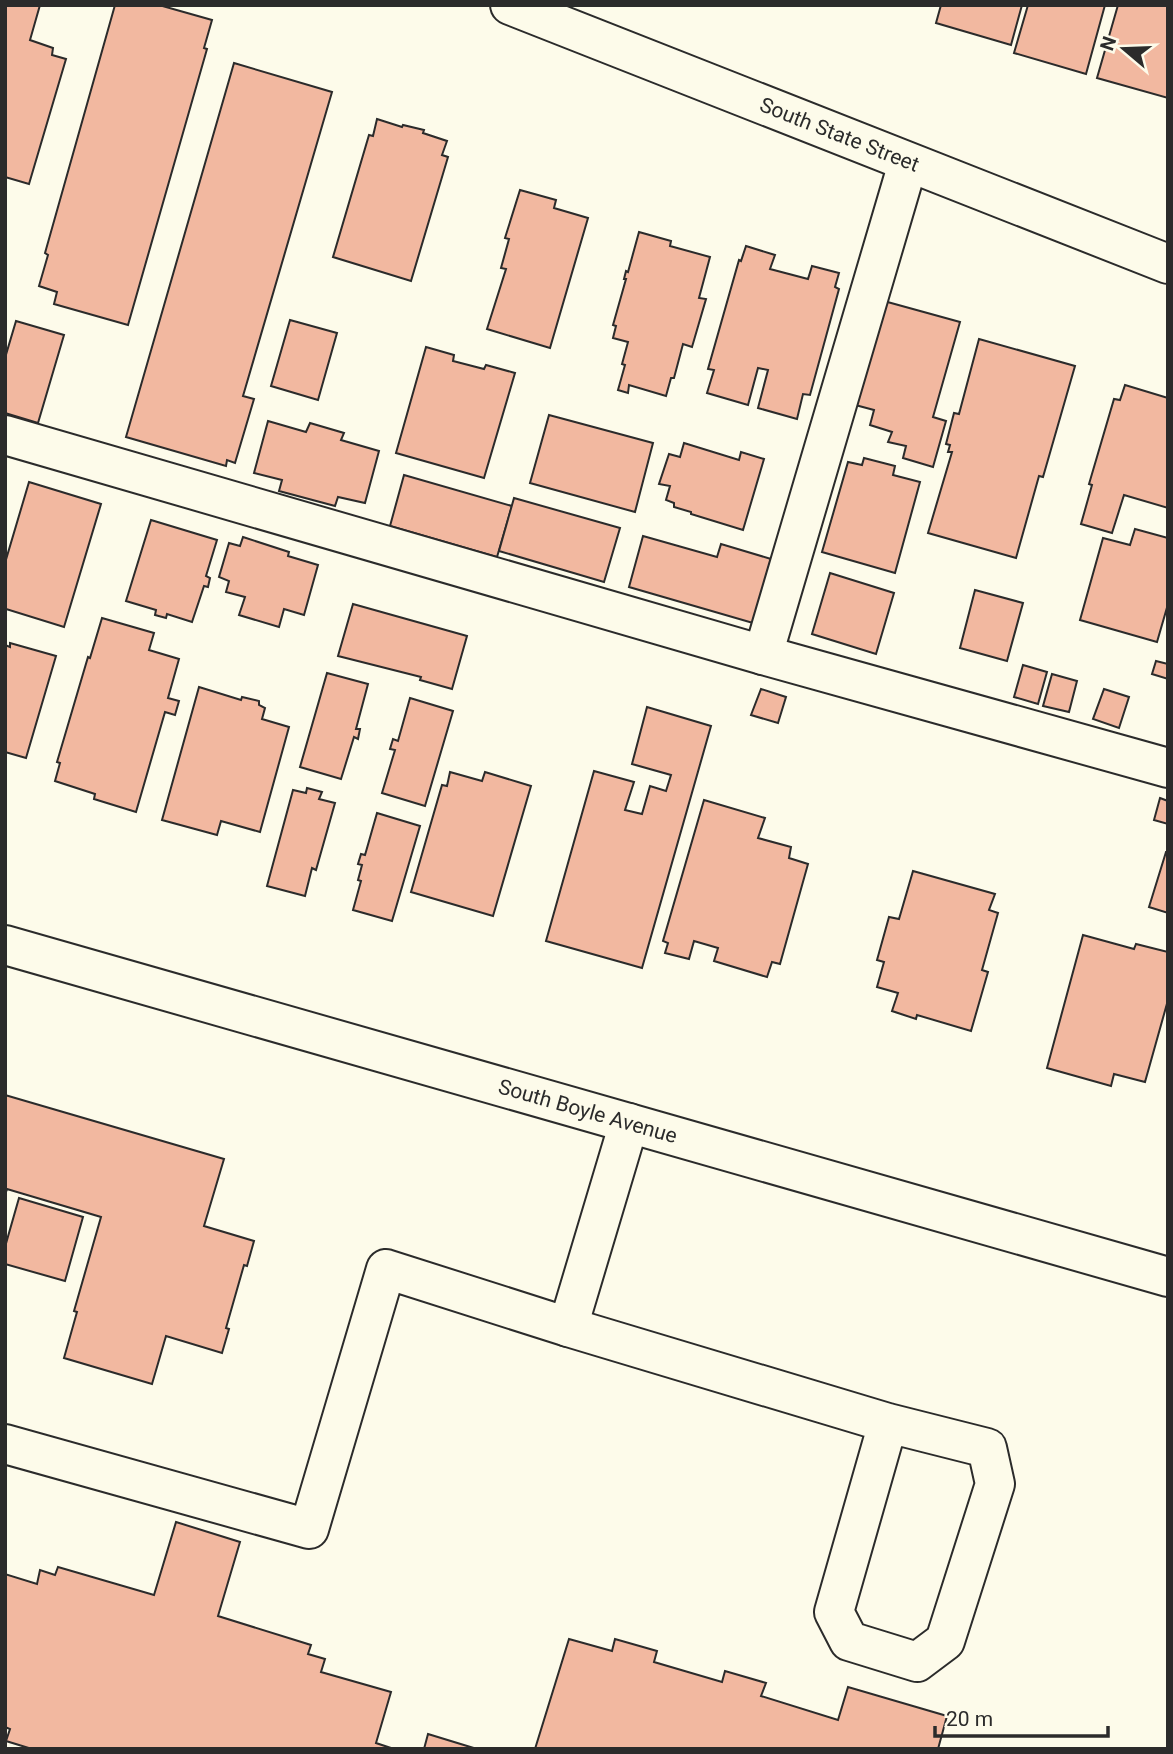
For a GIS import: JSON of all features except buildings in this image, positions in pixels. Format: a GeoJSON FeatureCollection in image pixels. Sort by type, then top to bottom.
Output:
{"type":"FeatureCollection","features":[{"type":"Feature","properties":{"kind":"main road","name":"South State Street"},"geometry":{"type":"LineString","coordinates":[[510,5],[582,19],[908,163],[1168,264]]}},
{"type":"Feature","properties":{"kind":"main road"},"geometry":{"type":"LineString","coordinates":[[763,655],[908,163]]}},
{"type":"Feature","properties":{"kind":"main road"},"geometry":{"type":"LineString","coordinates":[[5,435],[763,655],[1168,768]]}},
{"type":"Feature","properties":{"kind":"main road","name":"South Boyle Avenue"},"geometry":{"type":"LineString","coordinates":[[5,945],[1168,1277]]}},
{"type":"Feature","properties":{"kind":"main road"},"geometry":{"type":"LineString","coordinates":[[568,1327],[629,1123]]}},
{"type":"Feature","properties":{"kind":"main road"},"geometry":{"type":"LineString","coordinates":[[5,1444],[309,1529],[386,1269],[888,1423],[987,1448],[995,1484],[945,1641],[917,1662],[849,1641],[834,1612],[888,1423]]}}]}
